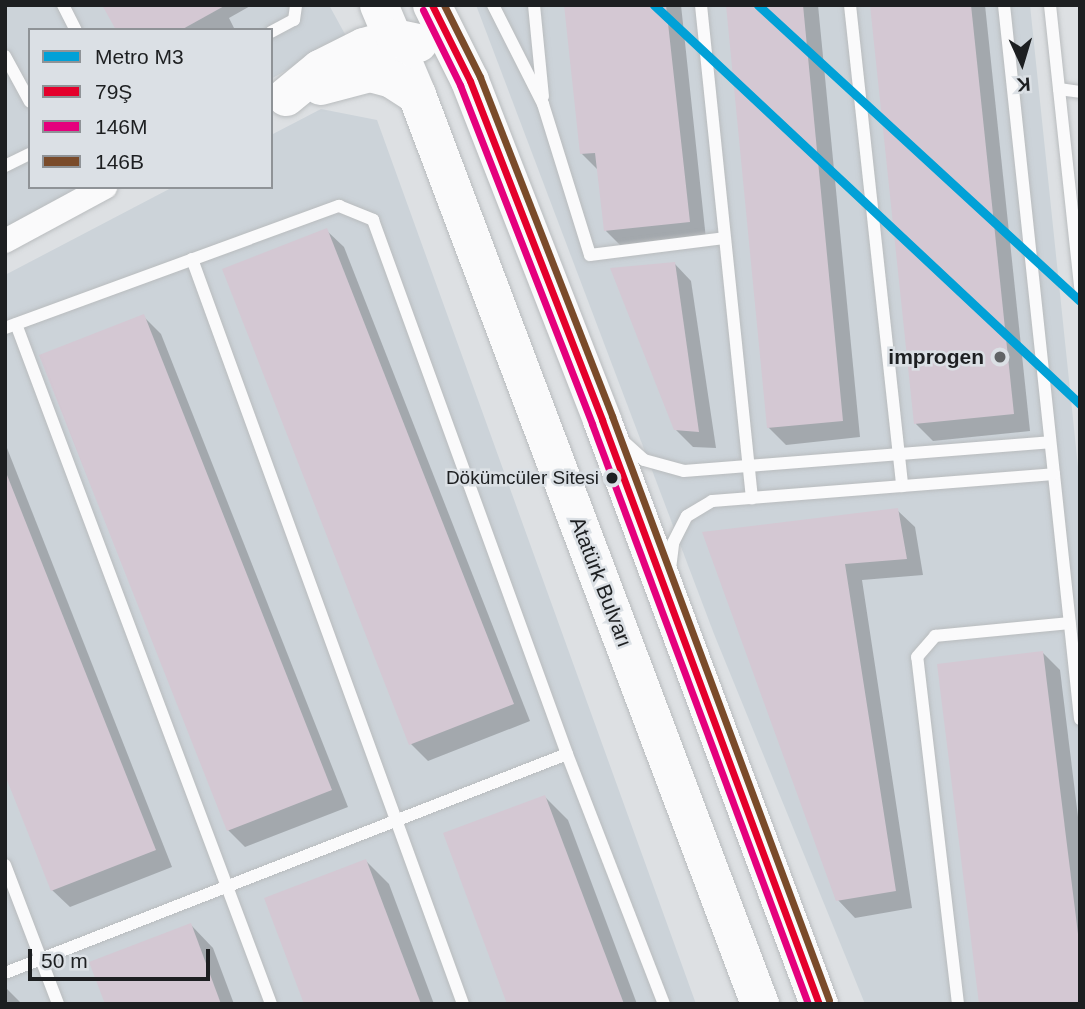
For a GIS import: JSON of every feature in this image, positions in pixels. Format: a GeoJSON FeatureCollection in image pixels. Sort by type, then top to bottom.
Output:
{"type":"FeatureCollection","features":[{"type":"Feature","properties":{"kind":"main road"},"geometry":{"type":"LineString","coordinates":[[432,5],[470,81],[602,420],[819,1004]]}},
{"type":"Feature","properties":{"kind":"main road"},"geometry":{"type":"LineString","coordinates":[[279,100],[320,69],[364,47],[387,22],[428,45],[470,81]]}},
{"type":"Feature","properties":{"kind":"main road","name":"Atatürk Bulvarı"},"geometry":{"type":"LineString","coordinates":[[387,22],[417,95],[760,1004]]}},
{"type":"Feature","properties":{"kind":"main road"},"geometry":{"type":"LineString","coordinates":[[279,100],[370,73],[392,79],[417,95]]}},
{"type":"Feature","properties":{"kind":"street"},"geometry":{"type":"LineString","coordinates":[[5,241],[79,193],[96,189]]}},
{"type":"Feature","properties":{"kind":"lane"},"geometry":{"type":"LineString","coordinates":[[63,5],[75,28]]}},
{"type":"Feature","properties":{"kind":"lane"},"geometry":{"type":"LineString","coordinates":[[273,31],[294,20],[296,5]]}},
{"type":"Feature","properties":{"kind":"lane"},"geometry":{"type":"LineString","coordinates":[[493,5],[543,104],[590,255],[724,238]]}},
{"type":"Feature","properties":{"kind":"lane"},"geometry":{"type":"LineString","coordinates":[[534,5],[543,104]]}},
{"type":"Feature","properties":{"kind":"lane"},"geometry":{"type":"LineString","coordinates":[[701,5],[751,498]]}},
{"type":"Feature","properties":{"kind":"lane"},"geometry":{"type":"LineString","coordinates":[[850,5],[902,486]]}},
{"type":"Feature","properties":{"kind":"lane"},"geometry":{"type":"LineString","coordinates":[[1004,5],[1080,719]]}},
{"type":"Feature","properties":{"kind":"lane"},"geometry":{"type":"LineString","coordinates":[[1050,5],[1080,287]]}},
{"type":"Feature","properties":{"kind":"lane"},"geometry":{"type":"LineString","coordinates":[[5,56],[28,98]]}},
{"type":"Feature","properties":{"kind":"lane"},"geometry":{"type":"LineString","coordinates":[[1059,89],[1080,92]]}},
{"type":"Feature","properties":{"kind":"lane"},"geometry":{"type":"LineString","coordinates":[[5,166],[28,154]]}},
{"type":"Feature","properties":{"kind":"lane"},"geometry":{"type":"LineString","coordinates":[[271,1004],[11,326],[339,206],[373,219],[567,754],[664,1004]]}},
{"type":"Feature","properties":{"kind":"lane"},"geometry":{"type":"LineString","coordinates":[[192,259],[463,1004]]}},
{"type":"Feature","properties":{"kind":"lane"},"geometry":{"type":"LineString","coordinates":[[602,420],[644,460],[684,471],[1050,442]]}},
{"type":"Feature","properties":{"kind":"lane"},"geometry":{"type":"LineString","coordinates":[[668,593],[673,543],[687,516],[712,501],[1054,474]]}},
{"type":"Feature","properties":{"kind":"lane"},"geometry":{"type":"LineString","coordinates":[[958,1004],[917,657],[935,636],[1069,623]]}},
{"type":"Feature","properties":{"kind":"lane"},"geometry":{"type":"LineString","coordinates":[[5,972],[567,754]]}},
{"type":"Feature","properties":{"kind":"lane"},"geometry":{"type":"LineString","coordinates":[[5,865],[58,1004]]}},
{"type":"Feature","properties":{"kind":"shaded area"},"geometry":{"type":"Polygon","coordinates":[[[5,5],[329,5],[346,36],[273,78],[273,28],[28,28],[28,189],[77,189],[5,230],[5,5]]]}},
{"type":"Feature","properties":{"kind":"shaded area"},"geometry":{"type":"Polygon","coordinates":[[[476,5],[1030,5],[1080,486],[1080,1004],[865,1004],[714,634],[476,5]]]}},
{"type":"Feature","properties":{"kind":"shaded area"},"geometry":{"type":"Polygon","coordinates":[[[321,109],[377,120],[696,1004],[5,1004],[5,275],[169,189],[273,189],[273,134],[321,109]]]}},
{"type":"Feature","properties":{"kind":"building"},"geometry":{"type":"Polygon","coordinates":[[[102,5],[226,5],[185,28],[115,28],[102,5]]]}},
{"type":"Feature","properties":{"kind":"building"},"geometry":{"type":"Polygon","coordinates":[[[564,5],[666,5],[690,222],[604,231],[595,153],[580,154],[564,5]]]}},
{"type":"Feature","properties":{"kind":"building"},"geometry":{"type":"Polygon","coordinates":[[[726,5],[803,5],[843,421],[767,428],[726,5]]]}},
{"type":"Feature","properties":{"kind":"building"},"geometry":{"type":"Polygon","coordinates":[[[870,5],[971,5],[1014,414],[914,424],[870,5]]]}},
{"type":"Feature","properties":{"kind":"building"},"geometry":{"type":"Polygon","coordinates":[[[327,228],[514,704],[409,745],[222,269],[327,228]]]}},
{"type":"Feature","properties":{"kind":"building"},"geometry":{"type":"Polygon","coordinates":[[[675,262],[699,432],[674,430],[610,268],[675,262]]]}},
{"type":"Feature","properties":{"kind":"building"},"geometry":{"type":"Polygon","coordinates":[[[144,314],[332,790],[227,831],[39,355],[144,314]]]}},
{"type":"Feature","properties":{"kind":"building"},"geometry":{"type":"Polygon","coordinates":[[[5,470],[156,850],[51,891],[5,775],[5,470]]]}},
{"type":"Feature","properties":{"kind":"building"},"geometry":{"type":"Polygon","coordinates":[[[898,508],[907,559],[845,564],[896,891],[836,901],[702,532],[898,508]]]}},
{"type":"Feature","properties":{"kind":"building"},"geometry":{"type":"Polygon","coordinates":[[[1043,651],[1080,950],[1080,1004],[979,1004],[937,664],[1043,651]]]}},
{"type":"Feature","properties":{"kind":"building"},"geometry":{"type":"Polygon","coordinates":[[[545,795],[624,1004],[507,1004],[443,833],[545,795]]]}},
{"type":"Feature","properties":{"kind":"building"},"geometry":{"type":"Polygon","coordinates":[[[366,859],[421,1004],[304,1004],[264,898],[366,859]]]}},
{"type":"Feature","properties":{"kind":"building"},"geometry":{"type":"Polygon","coordinates":[[[191,923],[221,1004],[105,1004],[89,962],[191,923]]]}},
{"type":"Feature","properties":{"kind":"metro line","name":"M3"},"geometry":{"type":"LineString","coordinates":[[654,5],[1080,404]]}},
{"type":"Feature","properties":{"kind":"metro line","name":"M3"},"geometry":{"type":"LineString","coordinates":[[758,5],[1080,301]]}},
{"type":"Feature","properties":{"kind":"transit line","name":"79Ş"},"geometry":{"type":"LineString","coordinates":[[432,5],[470,81],[602,420],[819,1004]]}},
{"type":"Feature","properties":{"kind":"transit line","name":"146B"},"geometry":{"type":"LineString","coordinates":[[444,5],[480,77],[612,416],[829,1000]]}},
{"type":"Feature","properties":{"kind":"transit line","name":"146M"},"geometry":{"type":"LineString","coordinates":[[423,10],[460,85],[592,424],[808,1004]]}},
{"type":"Feature","properties":{"kind":"place","name":"improgen"},"geometry":{"type":"Point","coordinates":[1000,357]}},
{"type":"Feature","properties":{"kind":"place","name":"Dökümcüler Sitesi"},"geometry":{"type":"Point","coordinates":[612,478]}}]}
